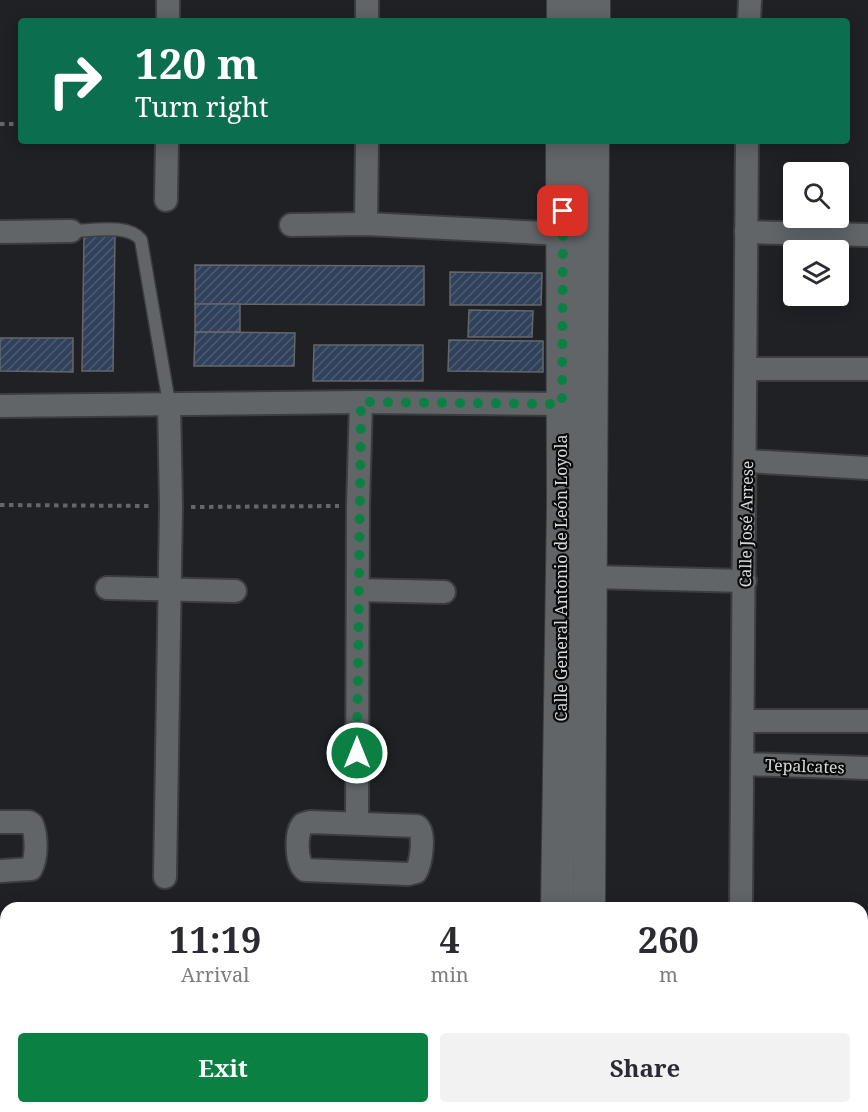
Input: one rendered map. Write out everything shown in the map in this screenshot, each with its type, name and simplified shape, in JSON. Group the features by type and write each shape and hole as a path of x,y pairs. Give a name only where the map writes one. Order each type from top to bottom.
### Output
{"street":[{"path":"168,0 168,18"},
{"path":"367,0 367,18"},
{"path":"563,0 563,18"},
{"path":"594,0 594,18"},
{"path":"749,18 750,0"},
{"path":"166,200 167,144"},
{"path":"366,224 367,144"},
{"name":"Calle General Antonio de León Loyola","path":"557,902 562,144"},
{"name":"Calle General Antonio de León Loyola","path":"589,902 593,144"},
{"name":"Calle José Arrese","path":"741,902 747,461 747,144"},
{"path":"291,225 366,224 563,234"},
{"path":"0,232 71,231"},
{"path":"746,232 868,235"},
{"path":"746,369 868,369"},
{"path":"357,823 361,402"},
{"path":"0,406 361,402 562,404"},
{"path":"165,877 170,591 169,403"},
{"path":"747,461 868,468"},
{"path":"591,577 745,580"},
{"path":"107,588 235,591"},
{"path":"358,590 444,592"},
{"path":"744,721 868,722"},
{"name":"Tepalcates","path":"743,764 868,768"},
{"path":"0,822 29,822 35,834 34,861 31,869 0,870"},
{"path":"310,822 357,823 420,828 419,866 416,872 408,874 320,872 302,868 299,862 299,831 303,824 310,822"}],"lane":[{"path":"71,231 125,230 137,234 141,240 169,403"}],"path":[{"path":"0,124 18,124"}],"building":[{"path":"84,236 115,236 113,371 82,371"},
{"path":"195,265 424,266 424,305 195,304"},
{"path":"450,272 542,273 541,305 450,305"},
{"path":"195,304 240,304 240,332 195,332"},
{"path":"469,310 533,311 532,337 468,337"},
{"path":"195,332 295,333 294,366 194,366"},
{"path":"0,338 73,338 73,372 0,371"},
{"path":"449,340 543,341 543,372 448,371"},
{"path":"314,345 423,345 423,381 313,381"}],"route":[{"path":"357,753 358,506 361,402 562,404 563,211"}]}
